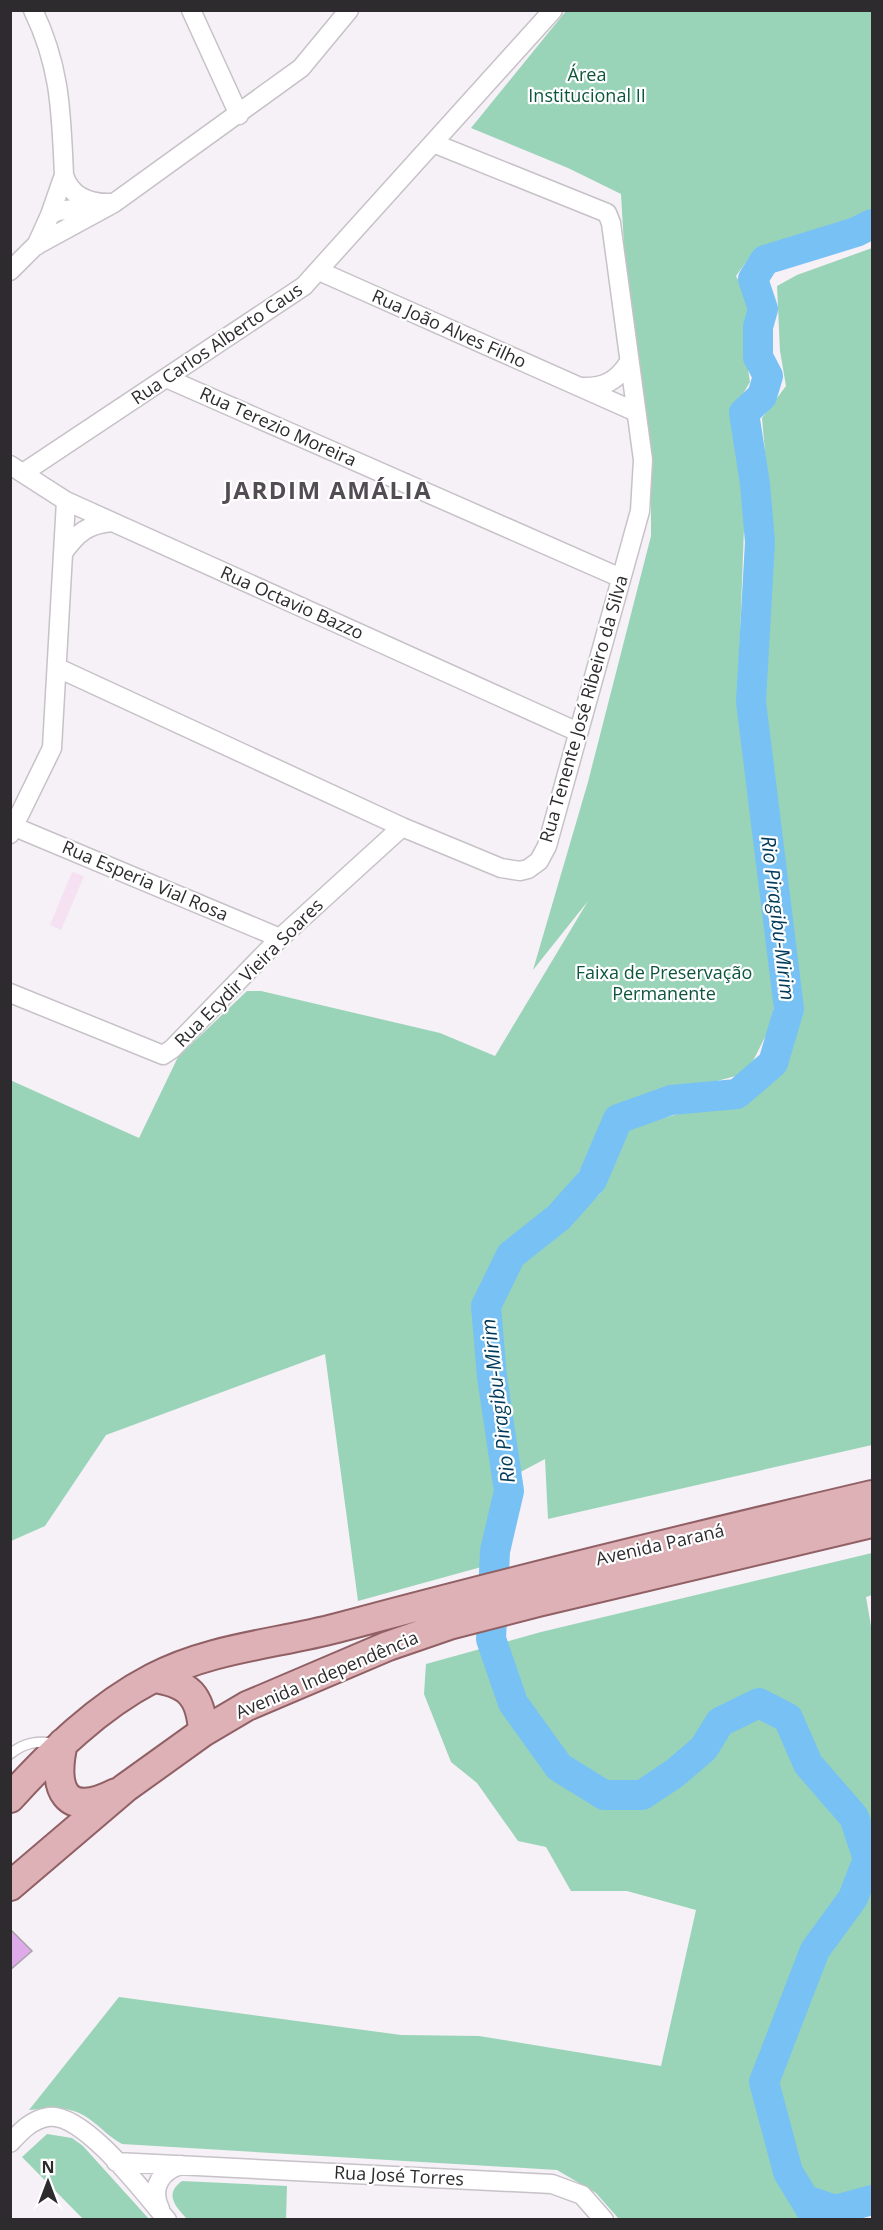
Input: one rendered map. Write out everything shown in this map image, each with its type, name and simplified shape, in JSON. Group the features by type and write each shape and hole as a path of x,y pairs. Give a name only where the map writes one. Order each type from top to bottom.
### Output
{"main road":[{"name":"Avenida Paraná","path":"449,1611 556,1569 873,1495"},
{"name":"Avenida Paraná","path":"449,1611 538,1602 873,1523"},
{"name":"Avenida Independência","path":"10,1798 63,1743 107,1707 153,1678 230,1650 334,1629 449,1611"},
{"name":"Avenida Independência","path":"10,1886 125,1788 203,1732 247,1707 388,1646 449,1611"},
{"path":"153,1678 176,1681 191,1692 199,1707 203,1732"},
{"path":"63,1743 57,1768 59,1784 69,1798 84,1804 98,1802 125,1788"}],"street":[{"path":"33,10 46,38 57,76 64,175 67,186 91,202 114,203"},
{"path":"191,10 238,115"},
{"path":"10,271 35,246 114,203 301,68 333,19 350,10"},
{"name":"Rua Carlos Alberto Caus","path":"17,469 166,378 304,286 553,10"},
{"name":"Rua Tenente José Ribeiro da Silva","path":"58,668 402,827 501,868 520,871 528,869 539,861 548,846 639,511 643,460 611,223 606,213 433,143"},
{"path":"35,246 50,215 64,175"},
{"path":"50,215 58,211 114,203"},
{"name":"Rua João Alves Filho","path":"319,271 636,412"},
{"path":"579,387 606,385 620,376 629,362"},
{"name":"Rua Terezio Moreira","path":"166,378 621,578"},
{"name":"Rua Octavio Bazzo","path":"17,469 66,501 578,732"},
{"path":"12,828 52,748 66,501"},
{"path":"63,553 73,539 88,526 114,522"},
{"name":"Rua Ecydir Vieira Soares","path":"10,993 163,1055 172,1049 280,938 402,827"},
{"name":"Rua Esperia Vial Rosa","path":"12,828 280,938"},
{"path":"10,2143 28,2124 49,2117 68,2121 116,2162 165,2217"},
{"name":"Rua José Torres","path":"116,2162 552,2184 582,2195 604,2220"},
{"path":"165,2217 156,2201 156,2191 160,2178 169,2169 181,2165"}],"lane":[{"path":"10,1754 21,1745 38,1741 63,1743"}],"shaded area":[{"path":"72,872 84,876 61,930 50,925"}],"green space":[{"path":"566,11 872,11 872,212 801,234 770,251 749,258 736,276 754,312 746,356 750,382 734,409 745,501 738,690 777,994 768,1031 747,1073 616,1108 569,1189 503,1253 474,1298 478,1353 496,1490 485,1566 358,1601 325,1354 106,1435 45,1526 11,1541 10,1080 139,1138 178,1057 247,991 261,991 440,1033 495,1056 588,901 533,970 588,782 651,536 651,481 647,416 625,262 621,194 568,168 471,128"},
{"path":"872,248 872,1445 548,1519 545,1459 513,1476 501,1370 499,1305 520,1262 600,1194 624,1130 678,1114 739,1107 780,1075 796,1031 801,995 764,700 771,520 762,418 786,386 780,351 777,286 797,275"},
{"path":"872,1553 872,1595 866,1597 872,1632 872,2200 835,2210 807,2200 817,2219 619,2219 596,2193 557,2170 122,2144 78,2112 62,2109 29,2110 119,1997 401,2035 479,2036 661,2066 696,1910 627,1891 571,1891 546,1847 518,1841 477,1783 451,1762 424,1694 426,1664 541,1632"},
{"path":"47,2134 72,2138 83,2146 149,2219 83,2219 22,2157"},
{"path":"182,2181 287,2186 286,2219 187,2219 173,2200 174,2191"}],"building":[{"path":"10,1929 32,1951 10,1970"}],"waterway":[{"name":"Rio Piragibu-Mirim","path":"817,2220 788,2172 764,2082 815,1950 853,1898 868,1859 854,1817 808,1764 788,1718 759,1703 720,1722 704,1748 675,1773 642,1795 604,1795 559,1767 513,1703 491,1639 495,1551 509,1491 492,1377 486,1306 511,1255 559,1217 592,1180 618,1119 671,1100 737,1094 773,1063 789,1009 751,702 760,542 755,484 744,413 762,396 768,376 758,357 758,327 763,309 753,279 765,260 856,232 872,224"},
{"path":"806,2200 835,2210 872,2200"}],"district":[{"name":"JARDIM AMÁLIA","path":"328,491"}],"park label":[{"name":"Área Institucional II","path":"587,85"},
{"name":"Faixa de Preservação Permanente","path":"664,983"}]}
